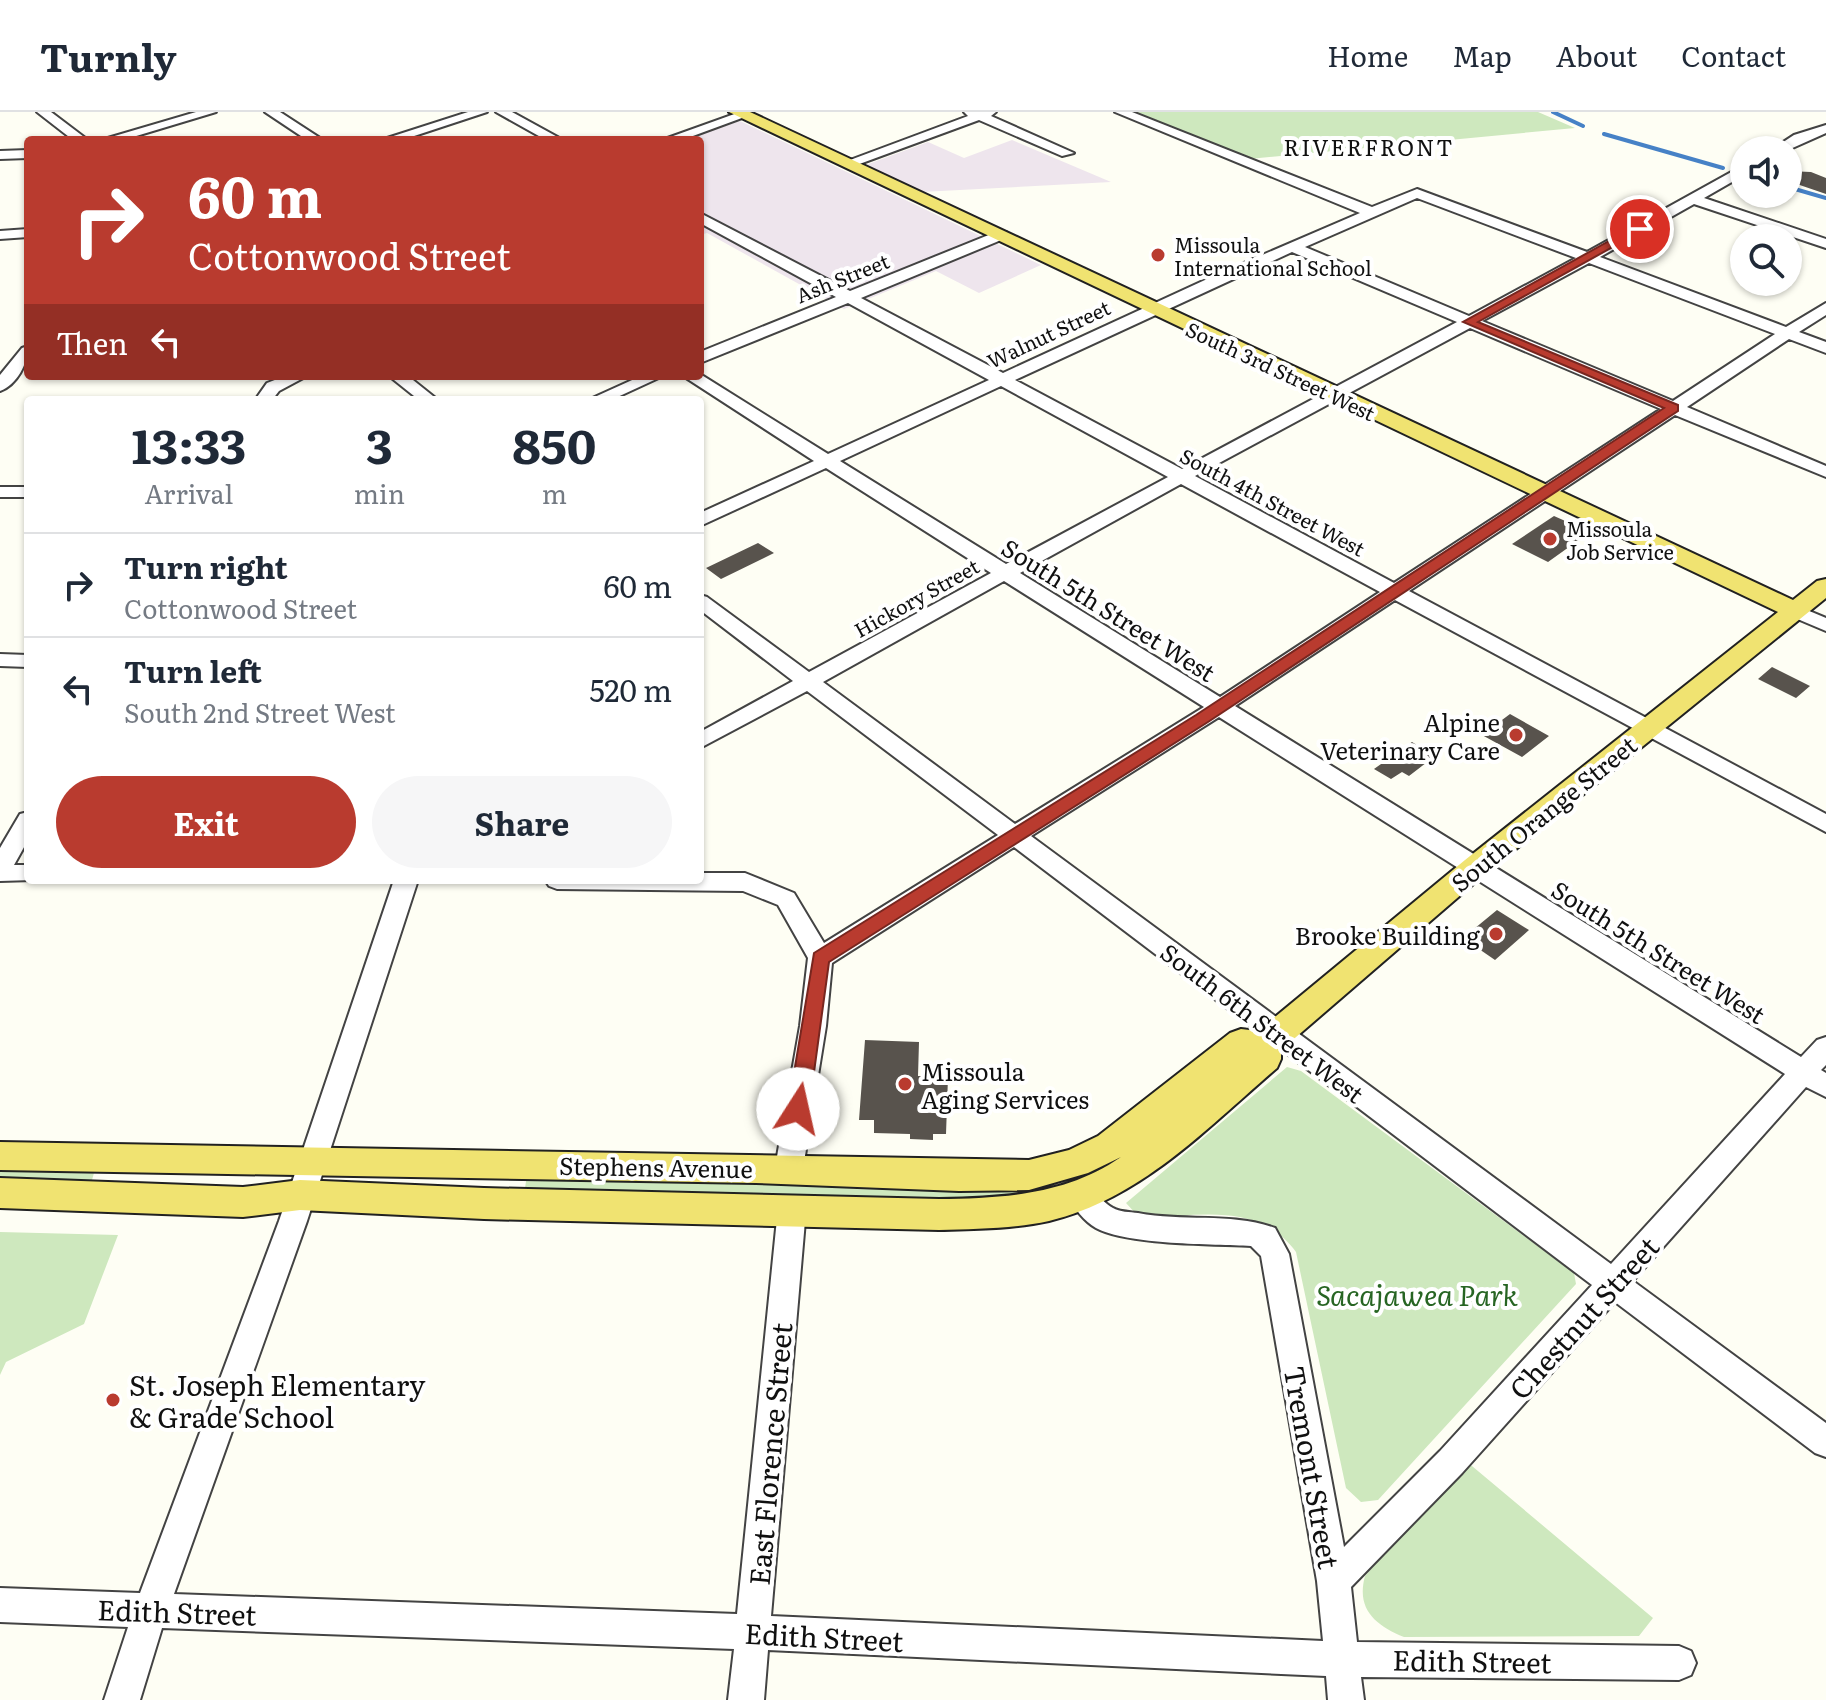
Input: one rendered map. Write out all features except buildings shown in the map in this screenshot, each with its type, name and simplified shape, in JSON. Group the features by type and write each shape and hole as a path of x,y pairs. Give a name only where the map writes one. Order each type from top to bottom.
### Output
{"main road":[{"name":"South 3rd Street West","path":"740,114 1795,611"},
{"name":"South Orange Street","path":"1271,1038 1475,867 1826,586"},
{"name":"Stephens Avenue","path":"0,1156 789,1168 959,1176 1029,1175 1076,1163 1110,1146 1241,1042 1271,1038 1265,1059 1129,1170 1082,1196 1030,1209 966,1213 300,1195 243,1202 0,1193"}],"street":[{"path":"43,112 76,136"},
{"path":"123,136 210,112"},
{"path":"271,112 310,136"},
{"path":"401,136 481,112"},
{"path":"502,112 548,136"},
{"path":"1121,112 1371,212"},
{"path":"849,163 980,113 1067,153"},
{"path":"680,136 740,114"},
{"path":"1802,137 1826,129"},
{"path":"0,155 24,154"},
{"name":"Hickory Street","path":"704,739 1003,573 1588,258 1730,177"},
{"name":"Walnut Street","path":"704,518 1152,310 1417,193 1588,258"},
{"path":"1691,198 1826,244"},
{"name":"South 4th Street West","path":"705,224 852,297 999,380 1826,824"},
{"path":"0,235 24,233"},
{"name":"Ash Street","path":"704,356 1001,235"},
{"path":"1292,247 1826,472"},
{"path":"1588,258 1826,348"},
{"path":"820,958 1018,837 1826,308"},
{"path":"0,363 24,360"},
{"path":"0,386 24,362"},
{"path":"268,394 292,380"},
{"path":"402,380 424,396"},
{"path":"606,396 645,380"},
{"name":"South 5th Street West","path":"697,380 1814,1079"},
{"path":"0,492 24,492"},
{"name":"South 6th Street West","path":"704,604 1018,837 1271,1038 1614,1284 1826,1442"},
{"name":"South 3rd Street West","path":"1795,611 1826,625"},
{"path":"0,660 24,661"},
{"path":"24,827 0,871 24,873"},
{"path":"704,882 745,882 786,899 820,958 813,1026 789,1168"},
{"path":"122,1700 151,1610 313,1161 405,884"},
{"name":"Chestnut Street","path":"1334,1581 1451,1462 1614,1284 1814,1079 1826,1047"},
{"name":"Tremont Street","path":"1082,1196 1105,1219 1149,1228 1234,1231 1265,1237 1275,1254 1334,1581 1346,1700"},
{"name":"East Florence Street","path":"746,1700 792,1209"},
{"name":"Edith Street","path":"0,1605 752,1632 1340,1659 1664,1664"}],"shaded area":[{"path":"740,121 1041,265 979,293 936,271 844,309 704,234 704,136 695,136"},
{"path":"1012,140 1111,182 921,192 863,166 928,142 964,158"}],"green space":[{"path":"1129,112 1538,112 1575,128 1249,159"},
{"name":"Sacajawea Park","path":"1287,1067 1301,1071 1574,1273 1576,1284 1378,1500 1361,1502 1346,1488 1296,1252 1265,1225 1247,1219 1209,1214 1148,1217 1137,1215 1126,1203"},
{"path":"0,1170 94,1173 92,1180 62,1185 0,1183"},
{"path":"527,1175 1020,1188 1010,1198 978,1200 525,1188"},
{"path":"0,1232 118,1235 84,1324 6,1362 0,1375"},
{"path":"1466,1461 1653,1618 1639,1636 1404,1637 1384,1627 1370,1614 1363,1598 1365,1576"}],"waterway":[{"path":"1553,112 1583,126"},
{"path":"1604,134 1723,168"},
{"path":"1802,191 1826,198"}],"place":[{"name":"Missoula International School","path":"1158,255"},
{"name":"Missoula Job Service","path":"1550,539"},
{"name":"Alpine Veterinary Care","path":"1516,735"},
{"name":"Brooke Building","path":"1496,934"},
{"name":"Missoula Aging Services","path":"905,1084"},
{"name":"St. Joseph Elementary & Grade School","path":"113,1400"}],"district":[{"name":"RIVERFRONT","path":"1369,146"}],"route":[{"path":"798,1109 813,1026 820,958 1018,837 1674,408 1469,322 1640,229"}]}
